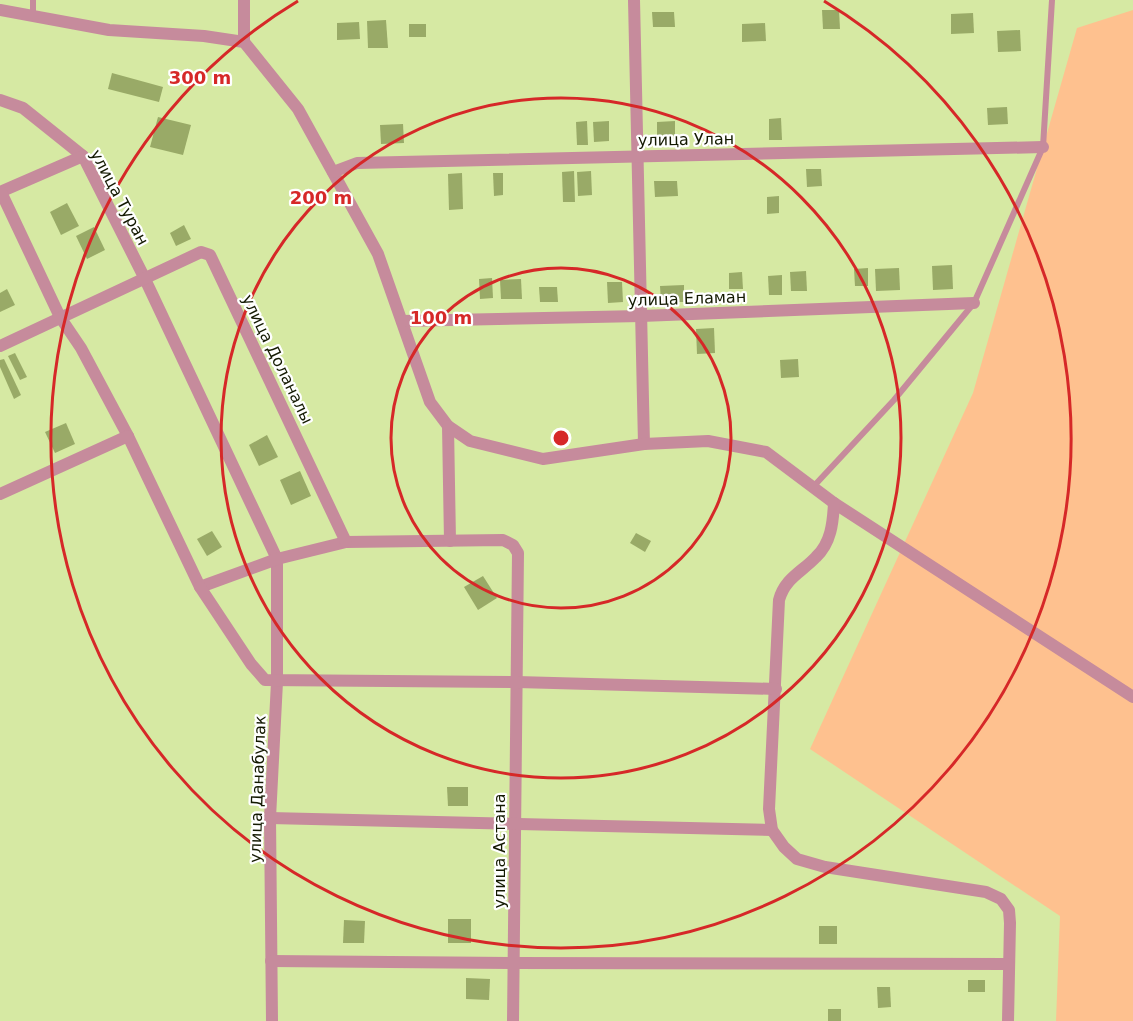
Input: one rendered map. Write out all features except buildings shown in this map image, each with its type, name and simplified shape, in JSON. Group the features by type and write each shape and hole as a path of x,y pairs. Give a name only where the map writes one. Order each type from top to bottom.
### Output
{"street":[{"path":"244,0 244,42 298,109 378,254 430,402 448,426 470,441 543,459 644,444 708,441 766,452 834,504 1133,697"},
{"path":"634,0 644,444"},
{"path":"0,10 108,30 204,36 244,42"},
{"name":"улица Туран","path":"0,100 23,108 83,156 144,277 277,559"},
{"name":"улица Улан","path":"333,172 357,163 1042,147"},
{"path":"83,156 0,192 60,317 81,348 128,436 200,586 251,664 265,680 277,682 517,682 776,689"},
{"name":"улица Доланалы","path":"0,346 201,252 210,255 346,542"},
{"name":"улица Еламан","path":"402,321 641,316 974,303"},
{"path":"448,426 450,541"},
{"path":"0,494 128,436"},
{"path":"834,504 832,526 826,544 817,557 788,580 779,600 769,809 772,830 784,847 797,859 825,867 986,892 1001,899 1009,910 1010,923 1008,1021"},
{"name":"улица Астана","path":"200,586 277,559 346,542 503,540 513,545 518,553 513,1021"},
{"name":"улица Данабулак","path":"272,1021 270,818 277,682 277,559"},
{"path":"270,818 515,822 772,830"},
{"path":"271,961 1008,964"}],"lane":[{"path":"33,0 33,15"},
{"path":"813,488 894,400 974,303 1042,147 1052,0"}],"shaded area":[{"path":"1133,10 1133,1021 1056,1021 1060,916 810,749 973,393 1077,28"}]}
